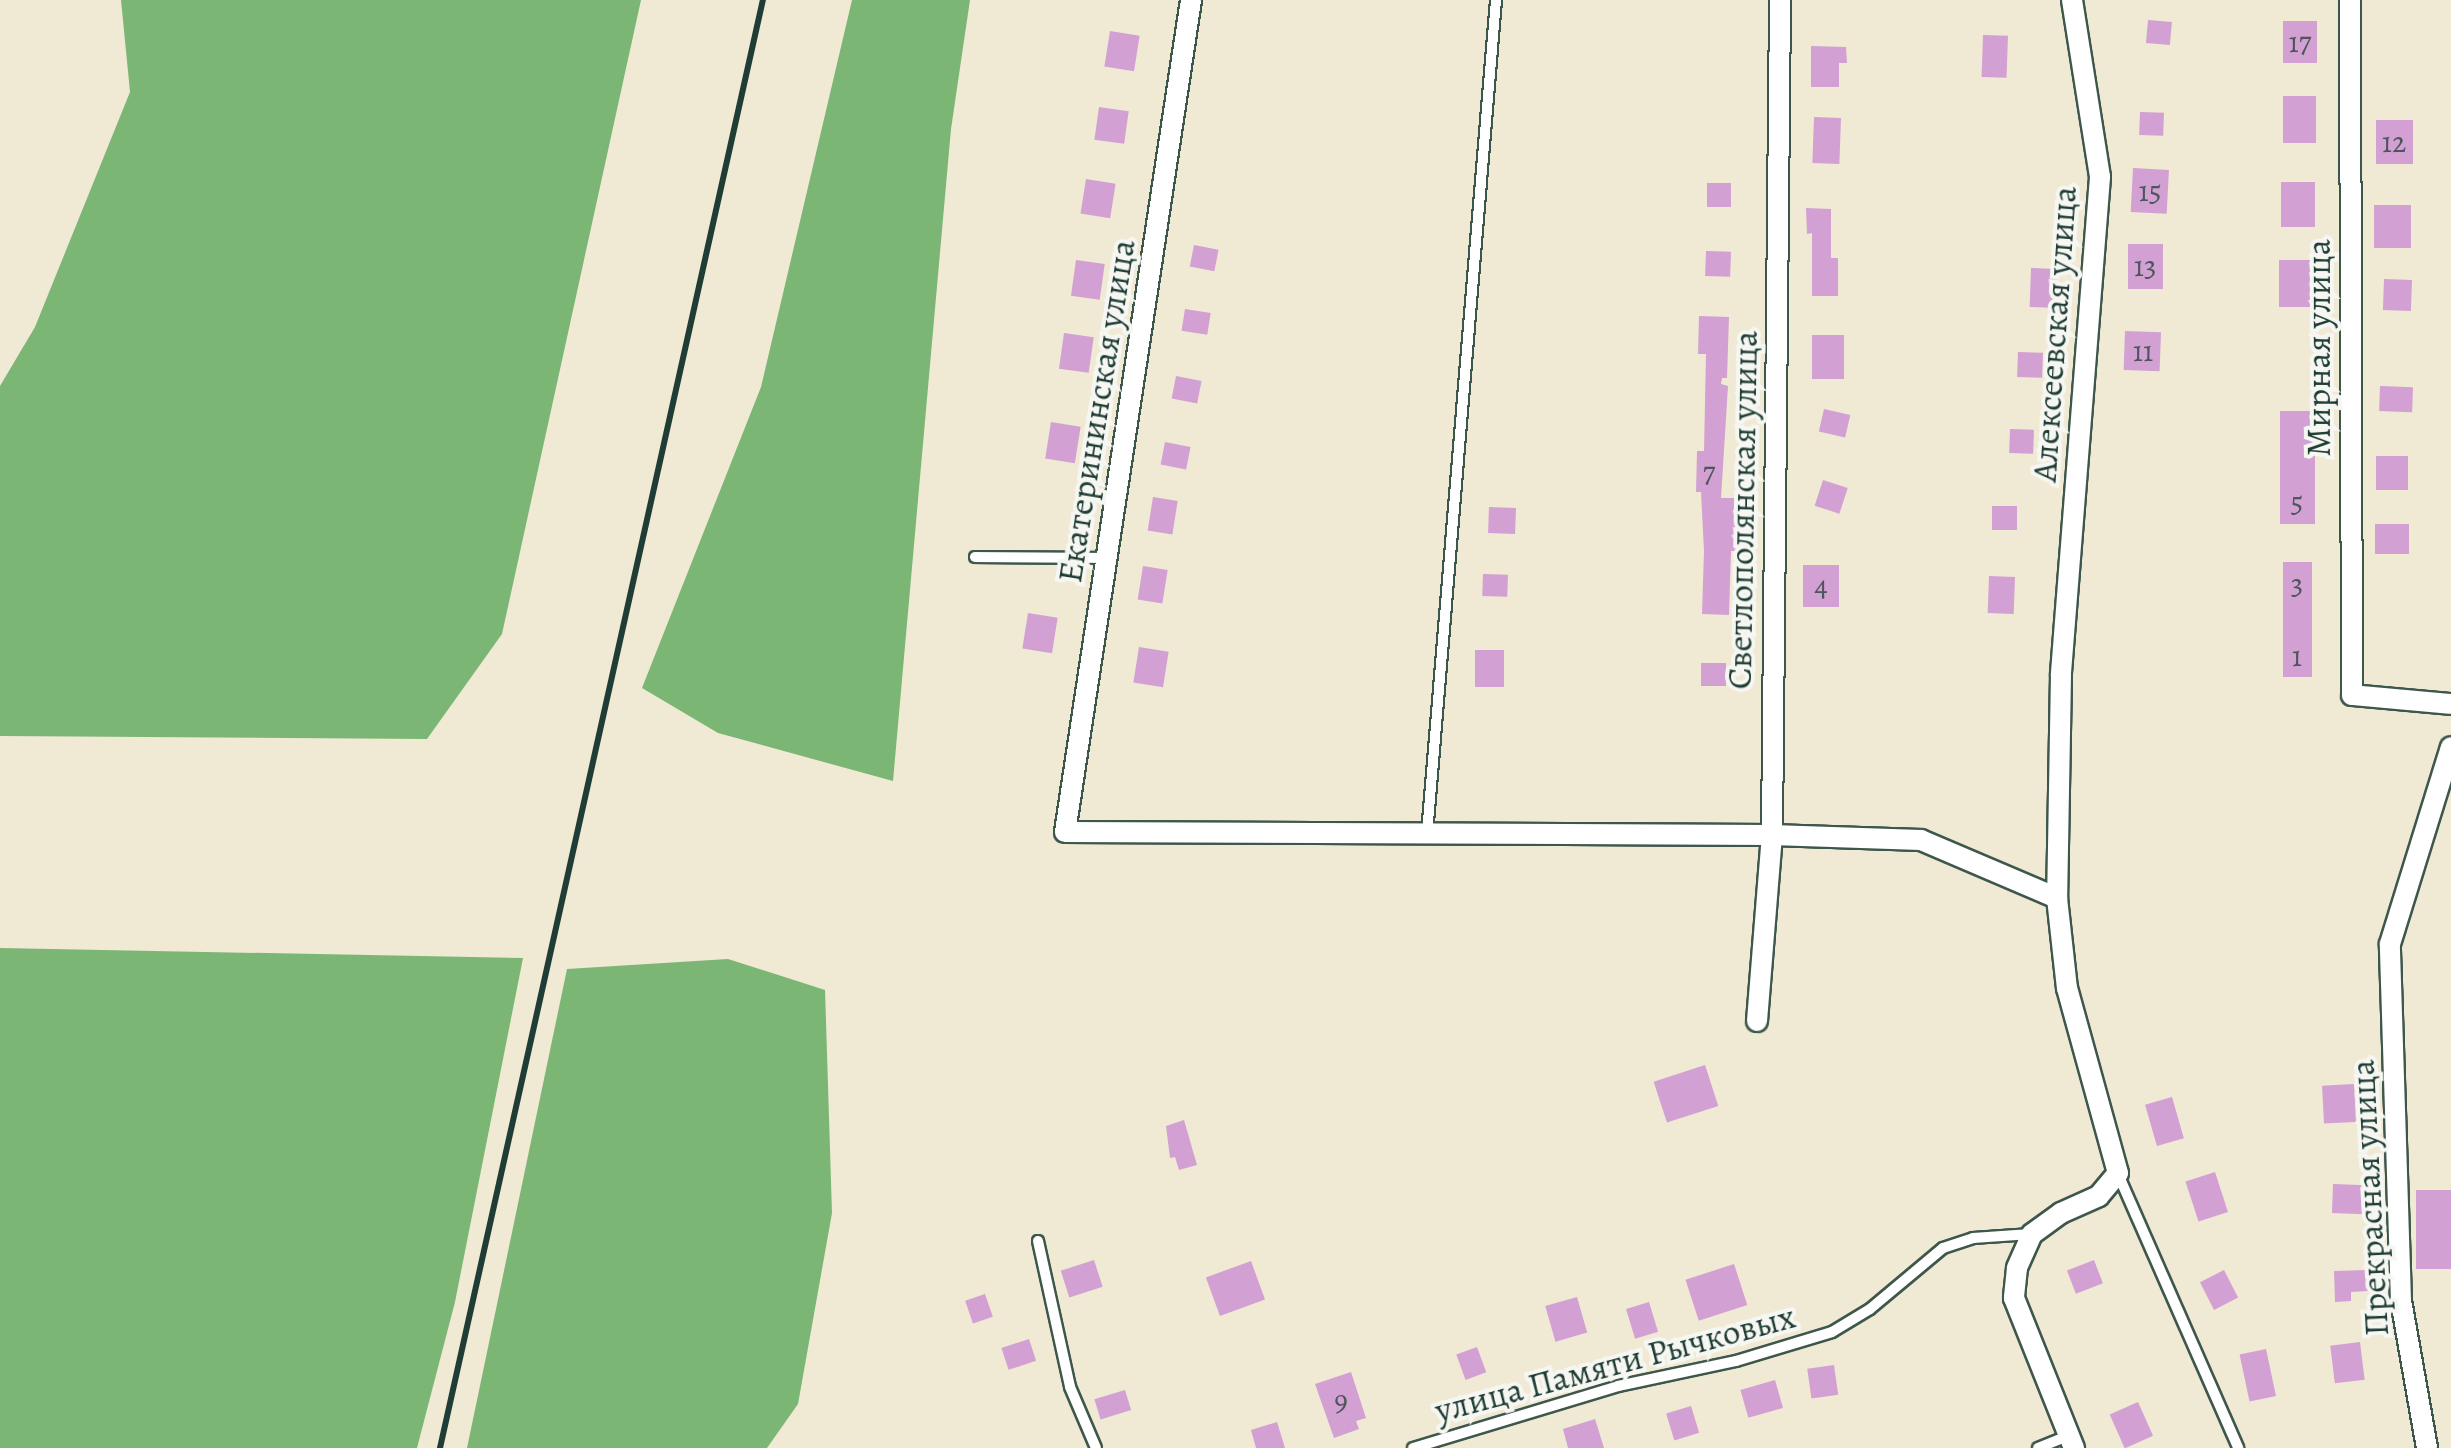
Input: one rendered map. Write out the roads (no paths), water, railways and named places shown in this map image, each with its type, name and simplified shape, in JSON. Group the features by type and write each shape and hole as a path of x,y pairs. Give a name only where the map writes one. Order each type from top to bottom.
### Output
{"street":[{"name":"Екатерининская улица","path":"1191,0 1066,832 1427,835"},
{"name":"Светлополянская улица","path":"1757,1020 1772,834 1780,0"},
{"name":"Алексеевская улица","path":"2072,0 2100,177 2061,675 2058,898 2068,988 2118,1173"},
{"name":"Мирная улица","path":"2350,0 2352,696 2451,704"},
{"name":"Прекрасная улица","path":"2427,1448 2401,1301 2390,944 2451,747"},
{"path":"1427,835 1772,834 1921,840 2058,898"},
{"path":"2071,1442 2014,1298 2017,1268 2032,1234 2061,1213 2099,1196 2118,1173"}],"lane":[{"path":"1427,835 1496,0"},
{"path":"975,557 1106,558"},
{"path":"2118,1173 2238,1448"},
{"name":"улица Памяти Рычковых","path":"1413,1448 1618,1386 1736,1361 1832,1332 1870,1309 1943,1248 1973,1238 2032,1234"},
{"path":"1038,1242 1070,1387 1096,1448"},
{"path":"2038,1448 2071,1442"}],"railway":[{"path":"440,1448 763,0"}]}
